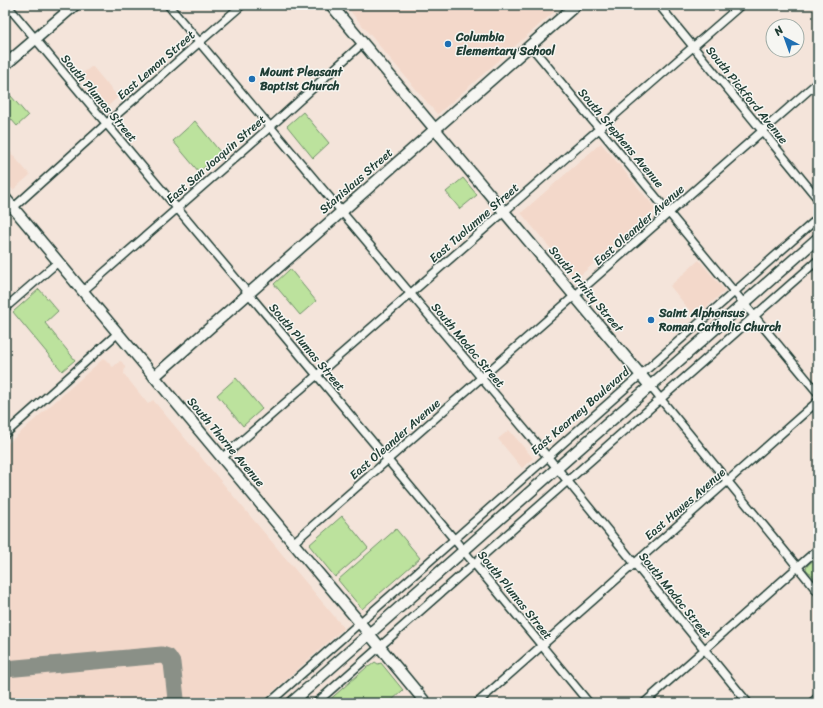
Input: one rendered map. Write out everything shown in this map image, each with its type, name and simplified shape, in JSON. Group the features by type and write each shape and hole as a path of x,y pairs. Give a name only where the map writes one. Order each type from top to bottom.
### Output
{"main road":[{"path":"5,65 75,5"},
{"name":"South Trinity Street","path":"331,5 650,386"},
{"name":"Stanislaus Street","path":"154,376 576,5"},
{"name":"South Thorne Avenue","path":"5,198 426,703"},
{"path":"291,703 818,238"}],"street":[{"name":"South Plumas Street","path":"7,5 464,550 589,703"},
{"name":"South Modoc Street","path":"168,5 568,481 748,703"},
{"name":"East Lemon Street","path":"13,208 242,5"},
{"name":"South Pickford Avenue","path":"659,5 818,199"},
{"name":"East Tuolumne Street","path":"222,458 741,5"},
{"name":"East San Joaquin Street","path":"83,291 270,127 363,43"},
{"name":"South Stephens Avenue","path":"530,45 818,393"},
{"name":"East Oleander Avenue","path":"293,543 818,82"},
{"name":"East Kearney Boulevard","path":"269,703 818,218"},
{"path":"316,703 818,260"},
{"path":"5,308 58,262"},
{"path":"5,434 118,333"},
{"name":"South Trinity Street","path":"650,386 818,592"},
{"name":"East Hawes Avenue","path":"477,703 818,401"},
{"path":"644,703 818,549"},
{"path":"811,703 818,697"}],"shaded area":[{"name":"Columbia Elementary School","path":"345,5 562,5 437,114"},
{"path":"92,66 118,97 107,107 81,75"},
{"path":"601,143 656,209 576,279 521,213"},
{"path":"5,146 30,175 13,190 5,180"},
{"path":"699,260 725,291 695,317 670,286"},
{"path":"104,358 113,367 120,361 122,362 125,367 124,374 148,404 153,400 344,628 260,703 5,703 5,446"},
{"path":"509,430 533,458 522,468 498,439"}],"green space":[{"path":"5,89 28,116 17,126 5,112"},
{"path":"303,112 329,143 313,158 287,126"},
{"path":"195,121 221,153 199,172 173,141"},
{"path":"463,178 477,195 460,209 446,192"},
{"path":"290,269 316,301 300,315 274,284"},
{"path":"39,289 58,311 45,323 75,360 62,371 13,312"},
{"path":"236,378 262,409 243,426 217,395"},
{"path":"342,516 368,548 335,577 309,545"},
{"path":"396,529 420,558 362,609 338,580"},
{"path":"818,556 818,582 806,569 807,566"},
{"path":"375,662 378,664 381,663 403,690 389,703 326,703 367,667"}],"taxiway":[{"path":"5,669 162,655 168,657 172,663 176,699 175,703"}],"place":[{"name":"Columbia Elementary School","path":"448,44"},
{"name":"Mount Pleasant Baptist Church","path":"252,79"},
{"name":"Saint Alphonsus Roman Catholic Church","path":"651,320"}]}
